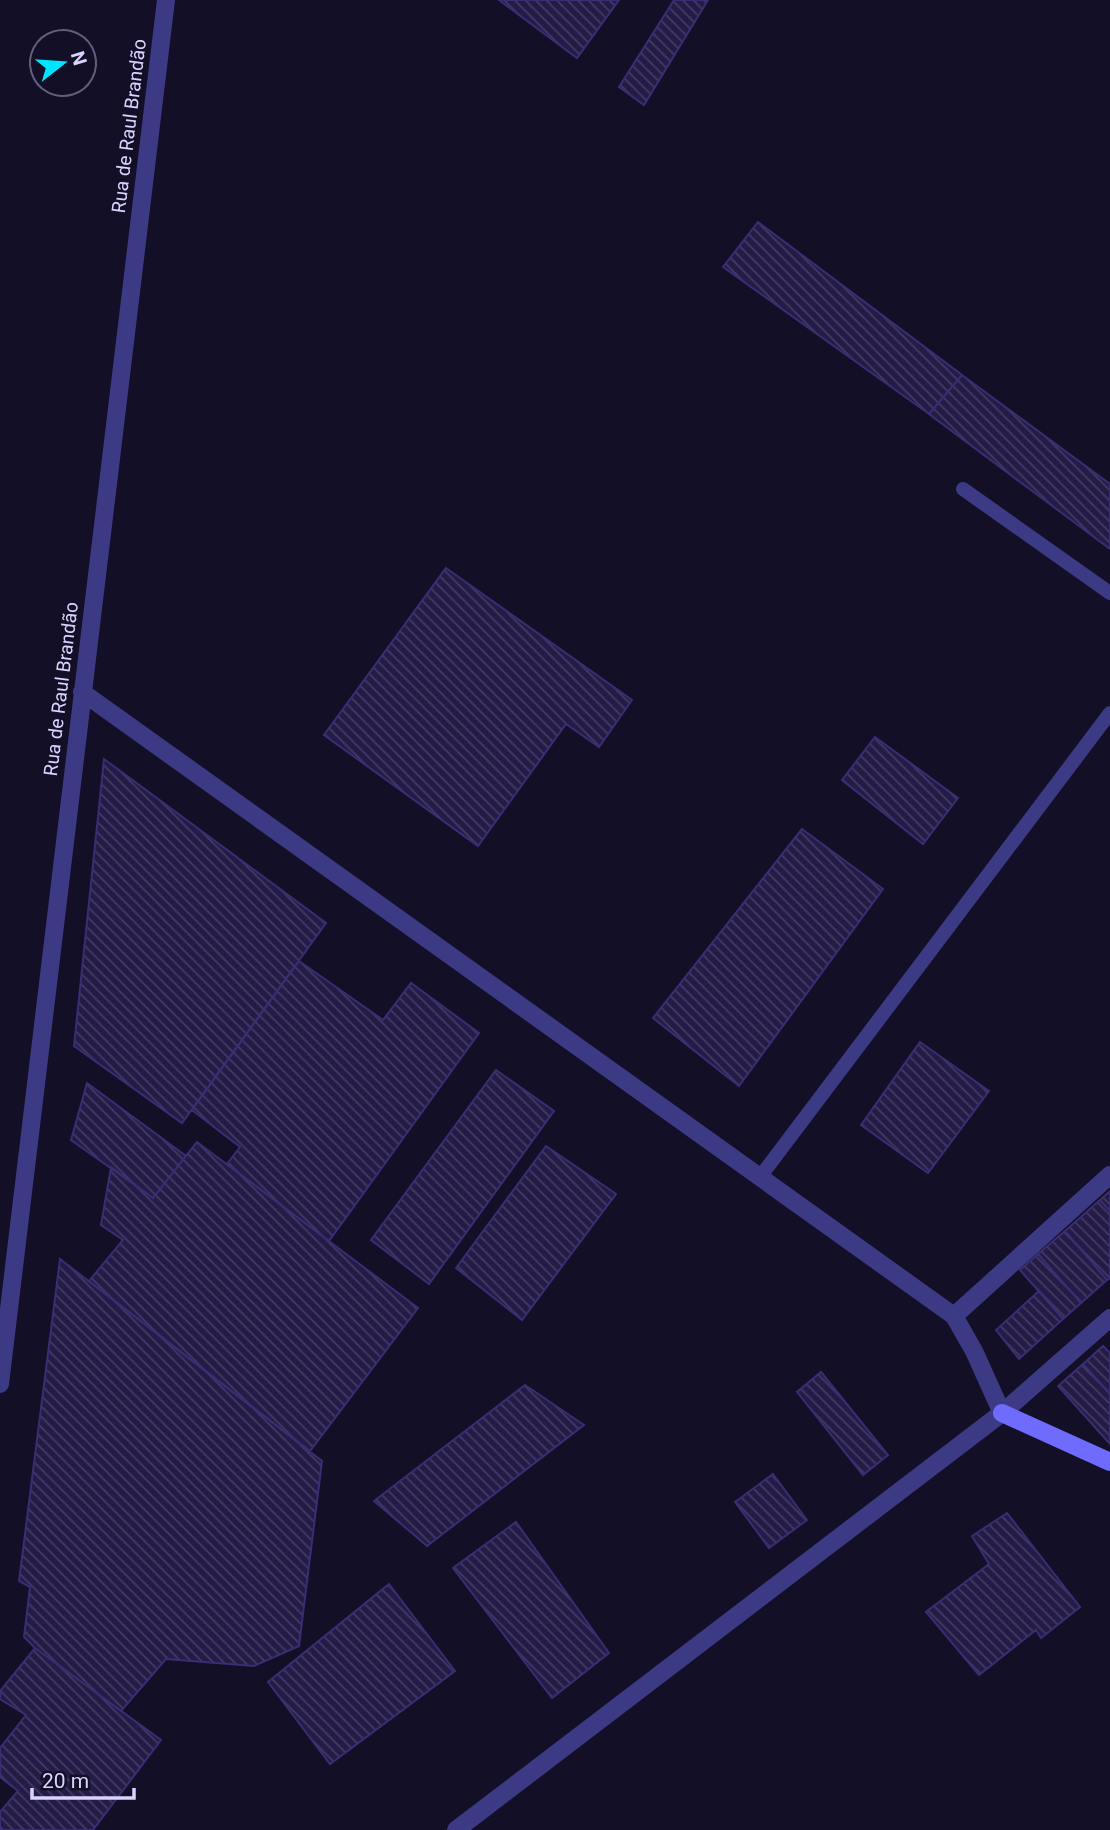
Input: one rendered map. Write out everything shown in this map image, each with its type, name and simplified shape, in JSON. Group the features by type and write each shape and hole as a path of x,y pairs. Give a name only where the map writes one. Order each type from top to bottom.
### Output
{"street":[{"name":"Rua de Raul Brandão","path":"0,1384 166,0"},
{"path":"82,692 954,1316 974,1351 1002,1413 1110,1462"},
{"path":"954,1316 1110,1175"},
{"path":"456,1830 1002,1413 1110,1318"}],"lane":[{"path":"963,489 1110,593"},
{"path":"760,1177 1110,713"}],"building":[{"path":"499,0 619,0 577,58"},
{"path":"674,0 708,0 644,105 619,87"},
{"path":"758,222 962,375 929,414 723,267"},
{"path":"962,375 1110,484 1110,549 929,414"},
{"path":"446,568 632,700 599,747 566,724 478,846 324,735"},
{"path":"875,737 958,798 923,844 842,780"},
{"path":"104,759 326,923 182,1123 74,1046"},
{"path":"802,829 883,889 739,1086 653,1018"},
{"path":"299,961 383,1020 411,983 479,1033 329,1241 227,1164 240,1147 192,1110"},
{"path":"920,1042 989,1091 928,1173 861,1125"},
{"path":"496,1070 554,1111 429,1284 371,1240"},
{"path":"87,1083 186,1156 153,1198 71,1140"},
{"path":"197,1142 418,1308 310,1451 89,1281 123,1240 101,1225 111,1167 153,1198"},
{"path":"546,1146 616,1194 522,1320 456,1268"},
{"path":"1110,1191 1110,1211 1100,1200"},
{"path":"1100,1200 1110,1211 1110,1278 1107,1280 1065,1231"},
{"path":"1065,1231 1107,1280 1081,1303 1038,1254"},
{"path":"1038,1254 1081,1303 1063,1319 1020,1270"},
{"path":"60,1259 322,1461 299,1646 254,1666 166,1659 121,1711 24,1637 30,1587 19,1581"},
{"path":"1039,1291 1063,1319 1019,1359 996,1330"},
{"path":"1103,1346 1110,1353 1110,1394 1083,1364"},
{"path":"1083,1364 1110,1394 1110,1444 1058,1386"},
{"path":"821,1372 888,1455 863,1475 797,1392"},
{"path":"525,1385 584,1425 427,1546 374,1501"},
{"path":"773,1474 807,1520 769,1548 735,1502"},
{"path":"1007,1513 1080,1607 1041,1638 1036,1630 979,1675 926,1612 989,1564 972,1536"},
{"path":"516,1522 609,1653 552,1698 453,1568"},
{"path":"389,1584 455,1671 330,1764 268,1682"},
{"path":"35,1648 161,1740 93,1830 0,1830 0,1812 18,1791 0,1777 0,1748 26,1715 0,1699 0,1691"}]}
